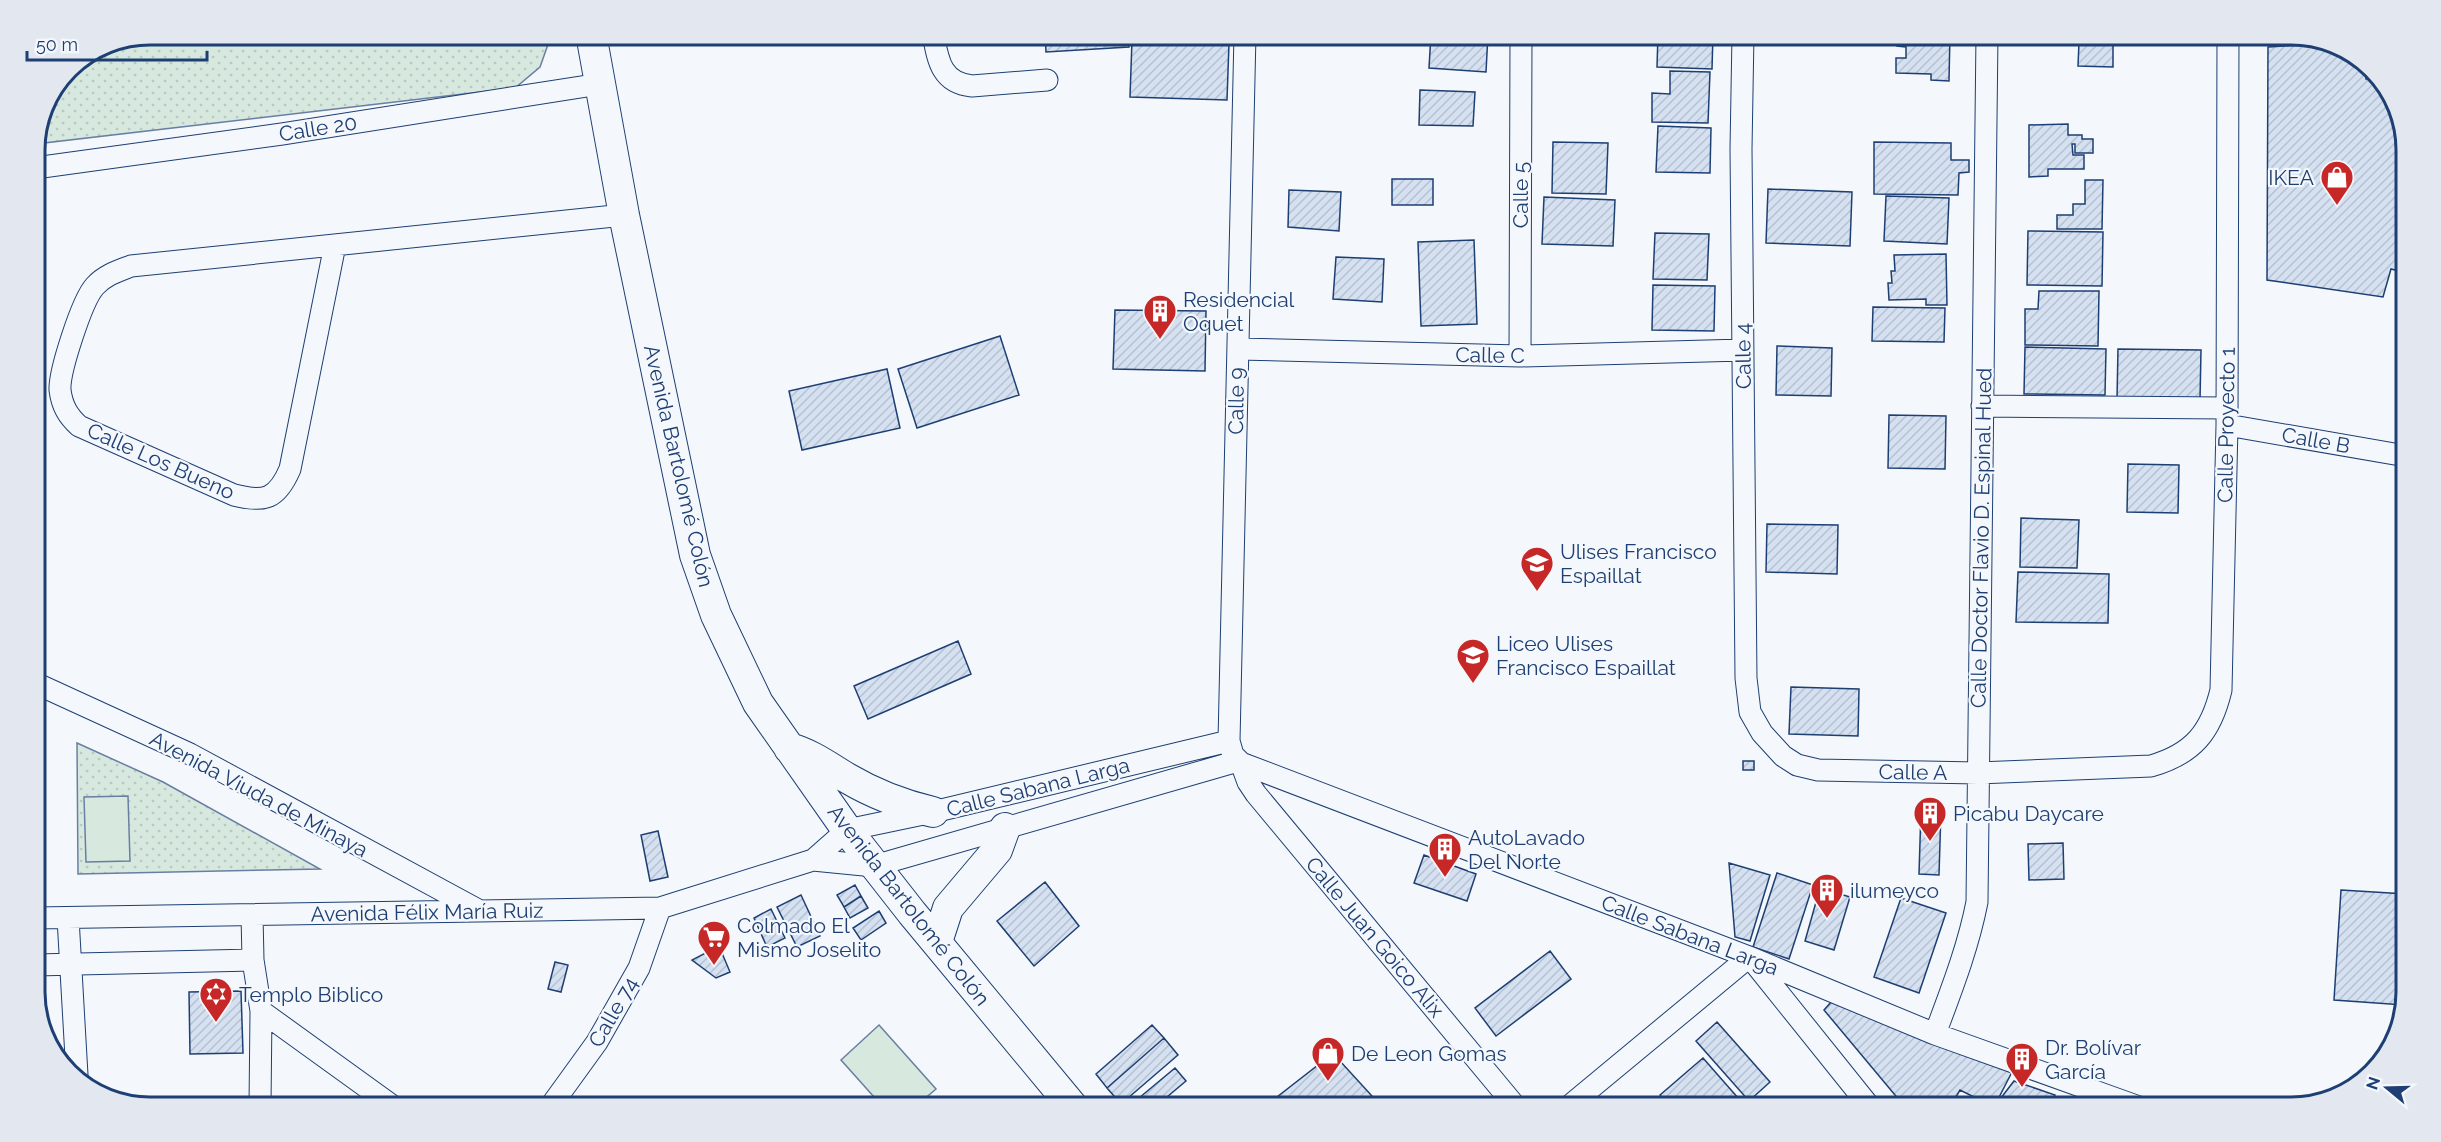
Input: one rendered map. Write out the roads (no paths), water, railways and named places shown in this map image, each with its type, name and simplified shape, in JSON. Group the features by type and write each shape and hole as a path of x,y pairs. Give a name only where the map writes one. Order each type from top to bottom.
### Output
{"main road":[{"name":"Avenida Bartolomé Colón","path":"593,45 624,215 695,555 716,615 752,692 847,830 874,866 1066,1097"},
{"path":"789,748 816,758 849,779 888,798 933,812"},
{"path":"937,942 948,908 997,850 1005,828"}],"street":[{"path":"935,45 944,73 962,85 1047,80"},
{"name":"Calle 9","path":"1239,762 1230,749 1229,741 1245,45"},
{"name":"Calle 5","path":"1520,356 1521,45"},
{"name":"Calle 4","path":"1743,45 1741,149 1746,678"},
{"name":"Calle Doctor Flavio D. Espinal Hued","path":"1935,1034 1969,939 1977,902 1987,45"},
{"name":"Calle Proyecto 1","path":"2136,767 2166,761 2191,747 2209,726 2217,709 2221,690 2227,416 2228,45"},
{"name":"Calle 20","path":"45,167 282,134 600,84"},
{"name":"Calle Los Bueno","path":"335,245 290,469 281,487 269,497 252,500 234,495 79,426 68,416 63,404 61,376 84,304 94,286 110,274 131,266 624,215"},
{"name":"Calle C","path":"1238,350 1520,356 1743,350"},
{"name":"Calle B","path":"1982,406 2227,416 2396,454"},
{"name":"Calle A","path":"1746,678 1748,704 1756,724 1783,756 1797,765 1818,770 1978,773 2136,767"},
{"name":"Avenida Viuda de Minaya","path":"45,688 190,754 481,911"},
{"name":"Calle Sabana Larga","path":"847,830 933,812 1229,741"},
{"name":"Calle Sabana Larga","path":"874,866 1239,762 1749,957 1935,1034 2111,1097"},
{"name":"Calle Juan Goico Alix","path":"1239,762 1256,794 1508,1097"},
{"name":"Avenida Félix María Ruiz","path":"813,860 847,830"},
{"name":"Avenida Félix María Ruiz","path":"45,918 660,908 813,860 874,866"},
{"name":"Calle 74","path":"557,1097 597,1042 639,968 660,908"},
{"path":"252,915 253,960 261,1011 260,1097"},
{"path":"68,918 73,964 77,1067"},
{"path":"1580,1097 1749,957 1862,1097"},
{"path":"45,965 253,960"},
{"path":"261,1011 380,1097"}],"place":[{"name":"IKEA","path":"2337,206"},
{"name":"Residencial Oquet","path":"1160,340"},
{"name":"Ulises Francisco Espaillat","path":"1537,592"},
{"name":"Liceo Ulises Francisco Espaillat","path":"1473,684"},
{"name":"Picabu Daycare","path":"1930,842"},
{"name":"AutoLavado Del Norte","path":"1445,878"},
{"name":"ilumeyco","path":"1827,919"},
{"name":"Colmado El Mismo Joselito","path":"714,966"},
{"name":"Templo Biblico","path":"216,1023"},
{"name":"De Leon Gomas","path":"1328,1082"},
{"name":"Dr. Bolívar García","path":"2022,1088"}]}
